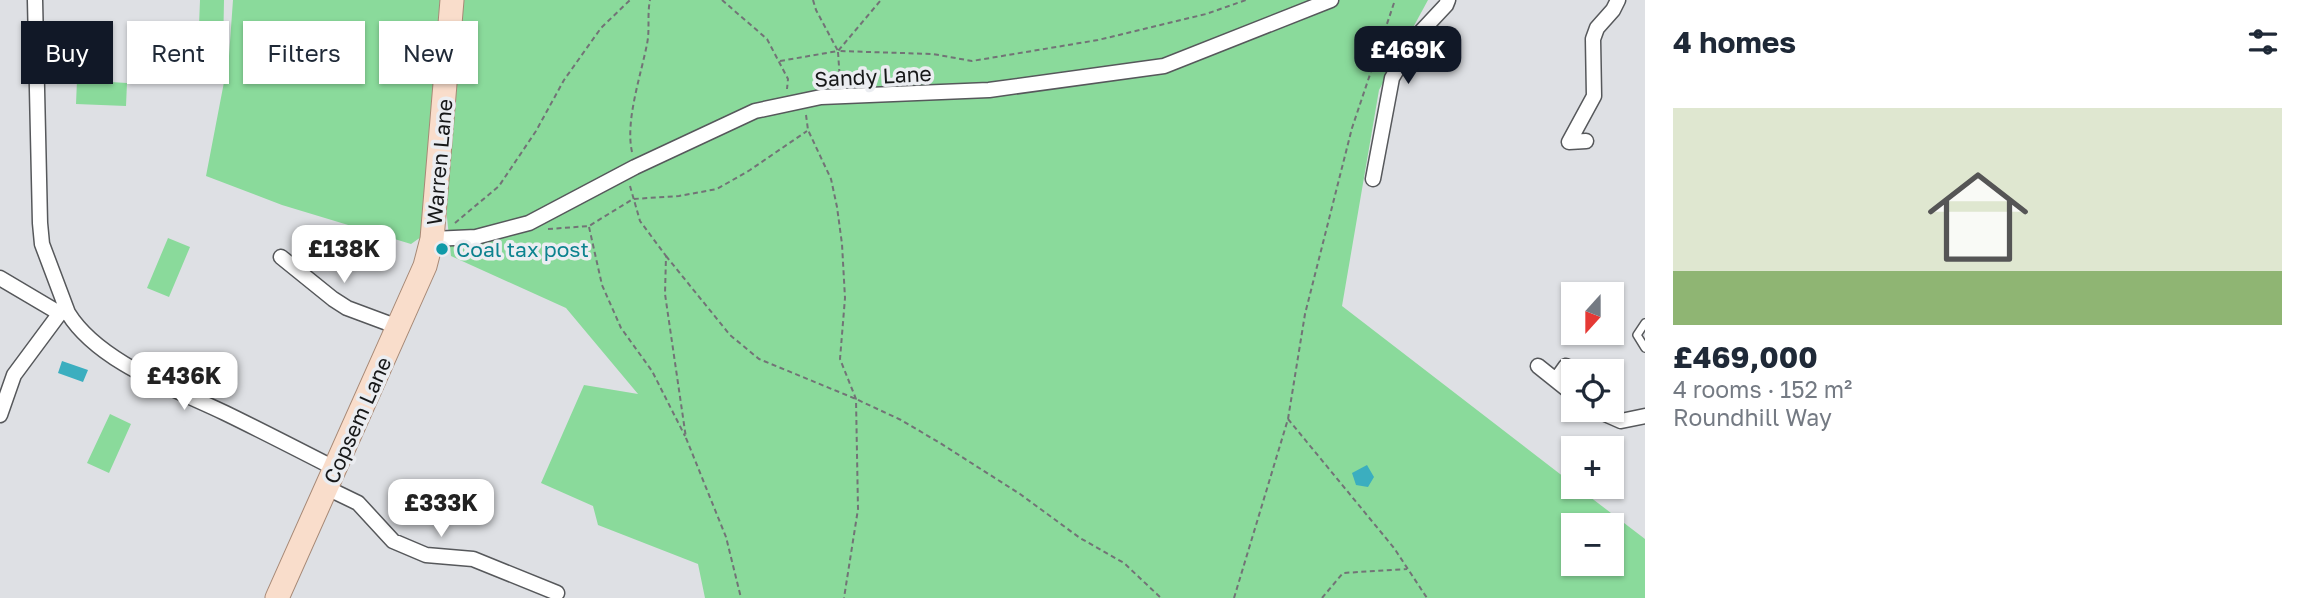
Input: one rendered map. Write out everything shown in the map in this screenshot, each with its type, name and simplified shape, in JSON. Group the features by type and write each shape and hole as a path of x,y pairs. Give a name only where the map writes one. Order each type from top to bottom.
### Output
{"main road":[{"name":"Warren Lane","path":"432,239 452,0"},
{"name":"Copsem Lane","path":"277,598 425,266 432,239"}],"street":[{"path":"35,0 41,233 64,313"},
{"name":"Sandy Lane","path":"432,239 476,237 528,223 635,167 755,111 806,100 989,90 1164,66 1331,0"},
{"path":"1373,179 1392,78 1417,36 1448,0"},
{"path":"1586,141 1569,142 1594,96 1593,38 1597,28 1618,0"},
{"path":"281,257 347,308 398,327"},
{"path":"0,278 64,313 86,337 122,361 331,479 358,503 393,541 426,555 473,559 557,593"},
{"path":"0,415 14,375 64,313"},
{"path":"1538,366 1561,384"},
{"path":"1556,380 1561,373"},
{"path":"1624,420 1645,416"}],"lane":[{"path":"1645,323 1637,335 1645,348"}],"path":[{"path":"455,240 454,224 499,186 536,131 564,80 601,28 629,0"},
{"path":"635,167 630,145 640,71 648,42 650,0"},
{"path":"722,0 767,39 788,79 786,104"},
{"path":"813,0 838,51 842,97"},
{"path":"838,51 881,0"},
{"path":"779,61 838,51 933,54 972,61 1098,40 1206,14 1246,0"},
{"path":"1234,598 1288,418 1305,314 1352,128 1395,0"},
{"path":"806,100 808,130 831,179 837,207 845,298 840,359 856,399 858,509 844,598"},
{"path":"543,229 589,226 633,199 665,195 678,197 717,188 750,170 808,130"},
{"path":"633,199 640,221 666,256 730,335 759,359 901,420 1020,494 1080,538 1124,563 1161,598"},
{"path":"589,226 602,285 621,328 652,371 686,438 726,537 741,598"},
{"path":"666,256 665,294 686,438"},
{"path":"1288,418 1394,548 1427,598"},
{"path":"1322,598 1343,573 1408,569"}],"green space":[{"path":"200,0 224,0 224,21 199,21"},
{"path":"233,0 440,0 438,21 379,21 379,84 433,84 421,237 411,244 282,205 206,176 224,84 229,84"},
{"path":"462,0 1428,0 1379,90 1342,306 1561,475 1561,499 1593,499 1611,513 1561,513 1561,576 1624,576 1624,523 1645,539 1645,598 705,598 698,564 598,525 593,506 541,483 584,385 638,394 566,308 451,256 446,208 456,84 478,84 478,21 460,21"},
{"path":"127,83 126,106 76,104 77,84"},
{"path":"168,238 190,247 169,297 147,288"},
{"path":"110,414 131,424 109,473 87,463"}],"water":[{"path":"62,361 88,370 83,382 58,373"},
{"path":"1367,465 1374,477 1368,487 1356,485 1352,473"}],"place":[{"name":"Coal tax post","path":"442,249"}]}
